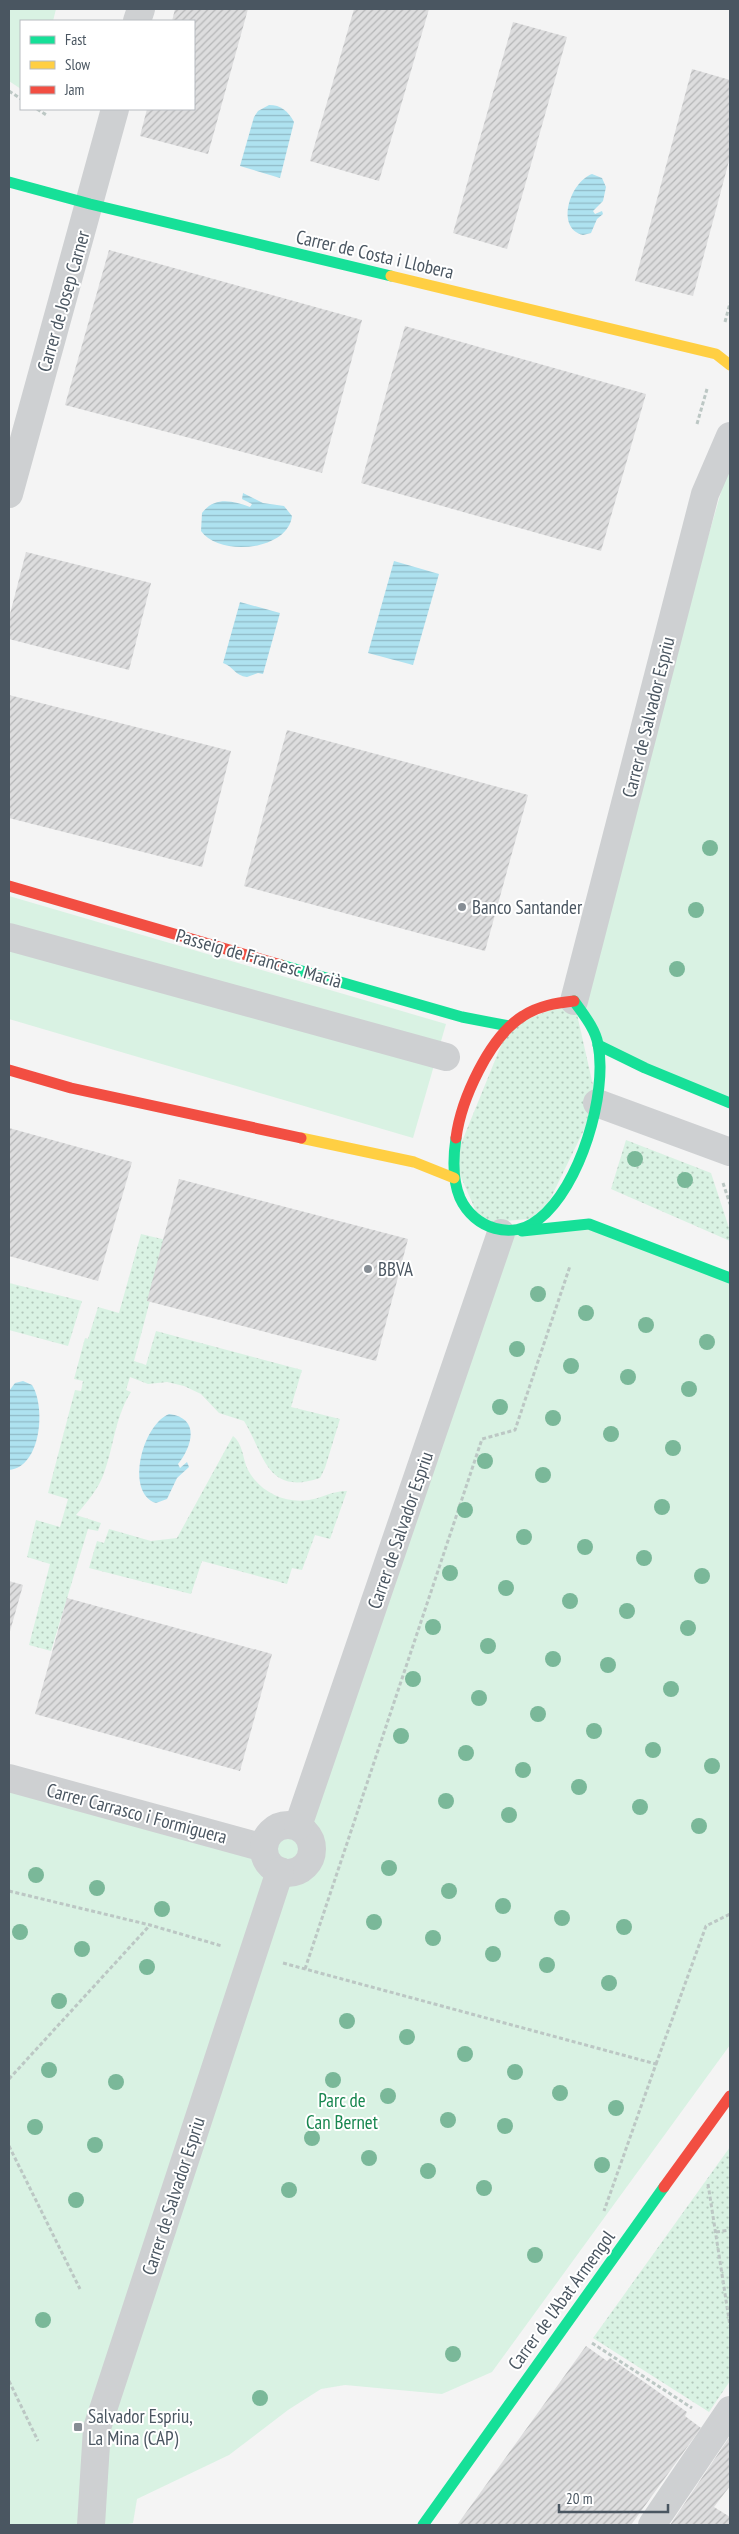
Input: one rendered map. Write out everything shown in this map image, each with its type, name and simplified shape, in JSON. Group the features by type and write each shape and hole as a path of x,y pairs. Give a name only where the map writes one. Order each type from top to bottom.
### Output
{"street":[{"name":"Carrer de Josep Carner","path":"9,494 115,110"},
{"name":"Carrer de Costa i Llobera","path":"9,182 90,204 716,354 730,365"},
{"name":"Carrer de Salvador Espriu","path":"574,1001 705,494 730,436"},
{"name":"Passeig de Francesc Macià","path":"9,886 462,1017 509,1026"},
{"path":"9,937 408,1049 446,1057"},
{"path":"511,1232 541,1218 558,1201 571,1181 581,1160 597,1103 598,1045 589,1023 574,1001 541,1007 509,1026 491,1051 464,1104 457,1130 454,1178 460,1198 481,1223 511,1232 588,1224 730,1278"},
{"path":"598,1045 645,1068 730,1103"},
{"path":"9,1070 71,1088 414,1162 454,1178"},
{"path":"597,1103 730,1152"},
{"name":"Carrer de Salvador Espriu","path":"298,1826 511,1232"},
{"name":"Carrer Carrasco i Formiguera","path":"9,1778 264,1848"},
{"path":"298,1826 305,1832 312,1846 309,1862 296,1872 280,1871 268,1863 264,1848 270,1834 276,1828 298,1826"},
{"name":"Carrer de Salvador Espriu","path":"91,2525 97,2428 280,1871"},
{"name":"Carrer de l'Abat Armengol","path":"423,2525 564,2325 730,2096"},
{"path":"652,2525 725,2418"}],"path":[{"path":"9,91 20,98"},
{"path":"39,110 48,116"},
{"path":"305,1969 482,1439 515,1430 570,1266"},
{"path":"9,1891 150,1925 252,1955 656,2064"},
{"path":"603,2213 706,1926 730,1914"},
{"path":"9,2079 150,1925"},
{"path":"9,2146 80,2288"},
{"path":"707,2178 730,2326"},
{"path":"716,2232 730,2230"},
{"path":"564,2325 725,2418"},
{"path":"9,2381 38,2441"}],"green space":[{"path":"9,9 56,9 53,20 20,20 20,88 9,81"},
{"path":"730,461 730,1103 598,1045 574,1001"},
{"path":"9,896 446,1024 413,1138 9,1019"},
{"path":"574,1001 597,1103 541,1218 481,1223 454,1161 509,1026"},
{"path":"626,1140 711,1173 730,1231 730,1241 611,1189"},
{"name":"Parc de Can Bernet","path":"589,1224 730,1277 730,2045 492,2372 442,2394 345,2385 321,2389 288,2410 229,2455 137,2499 133,2523 123,2525 9,2525 9,1778 264,1848 298,1826 501,1233"},
{"path":"141,1234 166,1240 134,1361 146,1365 156,1331 302,1370 291,1407 340,1419 325,1468 320,1478 302,1482 288,1481 278,1477 270,1469 244,1421 219,1413 201,1394 184,1386 167,1382 148,1384 130,1377 126,1390 131,1392 121,1411 102,1479 76,1515 101,1523 98,1531 88,1529 51,1651 29,1645 50,1564 27,1557 36,1520 60,1527 68,1499 48,1493 75,1390 81,1391 83,1381 74,1379 85,1338 88,1339 98,1307 119,1313"},
{"path":"9,1283 82,1301 68,1346 9,1330"},
{"path":"233,1436 240,1446 247,1468 252,1476 265,1489 281,1498 300,1501 347,1491 330,1539 315,1535 302,1570 292,1568 287,1584 202,1561 191,1594 89,1568 97,1541 104,1543 109,1529 151,1541 177,1538"},
{"path":"730,2147 730,2381 709,2412 593,2338"}],"water":[{"path":"269,105 284,109 294,122 280,178 240,166 254,117 258,111"},
{"path":"592,174 602,178 606,187 603,201 593,211 595,214 602,211 603,214 597,219 591,233 583,235 574,231 570,224 568,215 569,205 577,186"},
{"path":"243,493 263,503 284,506 292,516 288,528 279,537 266,543 237,547 222,545 210,539 201,531 202,513 213,504 225,501 250,507 252,504 242,499"},
{"path":"394,561 439,574 413,665 368,653"},
{"path":"240,602 280,613 263,674 243,676 223,663"},
{"path":"23,1381 32,1385 36,1395 39,1407 38,1435 28,1459 20,1466 9,1470 9,1391 15,1383"},
{"path":"169,1414 186,1421 190,1427 190,1442 178,1464 180,1468 187,1462 189,1467 177,1478 167,1499 156,1503 147,1497 141,1486 139,1473 141,1459 151,1431 159,1421"}],"building":[{"path":"175,9 248,9 208,154 140,136 147,110 195,110 195,20 172,20"},
{"path":"354,9 429,9 379,181 310,161"},
{"path":"513,22 567,37 507,249 453,233"},
{"path":"692,69 730,80 730,157 693,296 635,281"},
{"path":"109,250 362,320 322,473 65,405"},
{"path":"405,326 646,394 601,551 361,483"},
{"path":"26,552 151,583 129,670 9,639 9,618"},
{"path":"9,695 231,751 202,867 9,818"},
{"path":"287,730 528,795 485,951 244,886"},
{"path":"9,1128 132,1162 98,1281 9,1256"},
{"path":"179,1179 408,1239 376,1361 147,1301"},
{"path":"9,1581 23,1585 9,1635"},
{"path":"67,1598 272,1654 240,1771 35,1714"},
{"path":"586,2346 607,2361 610,2358 687,2412 685,2416 701,2428 631,2525 457,2525"},
{"path":"730,2436 730,2486 714,2507 730,2517 730,2525 670,2525"}],"traffic: fast":[{"path":"9,182 90,204 391,276"},
{"path":"281,965 462,1017 509,1026"},
{"path":"456,1138 454,1168 457,1191 466,1209 484,1224 506,1230 529,1226 554,1204 567,1185 588,1138 599,1088 600,1065 598,1044 588,1021 574,1001"},
{"path":"598,1045 645,1068 730,1103"},
{"path":"522,1231 589,1224 730,1278"},
{"path":"423,2525 664,2187"}],"traffic: slow":[{"path":"391,276 716,354 730,365"},
{"path":"301,1138 414,1162 454,1178"}],"traffic: jam":[{"path":"9,886 281,965"},
{"path":"456,1138 470,1088 488,1054 499,1039 523,1016 547,1006 574,1001"},
{"path":"9,1070 71,1088 301,1138"},
{"path":"664,2187 730,2096"}],"place":[{"name":"Banco Santander","path":"462,907"},
{"name":"BBVA","path":"368,1269"},
{"name":"Salvador Espriu, La Mina (CAP)","path":"78,2427"}]}
